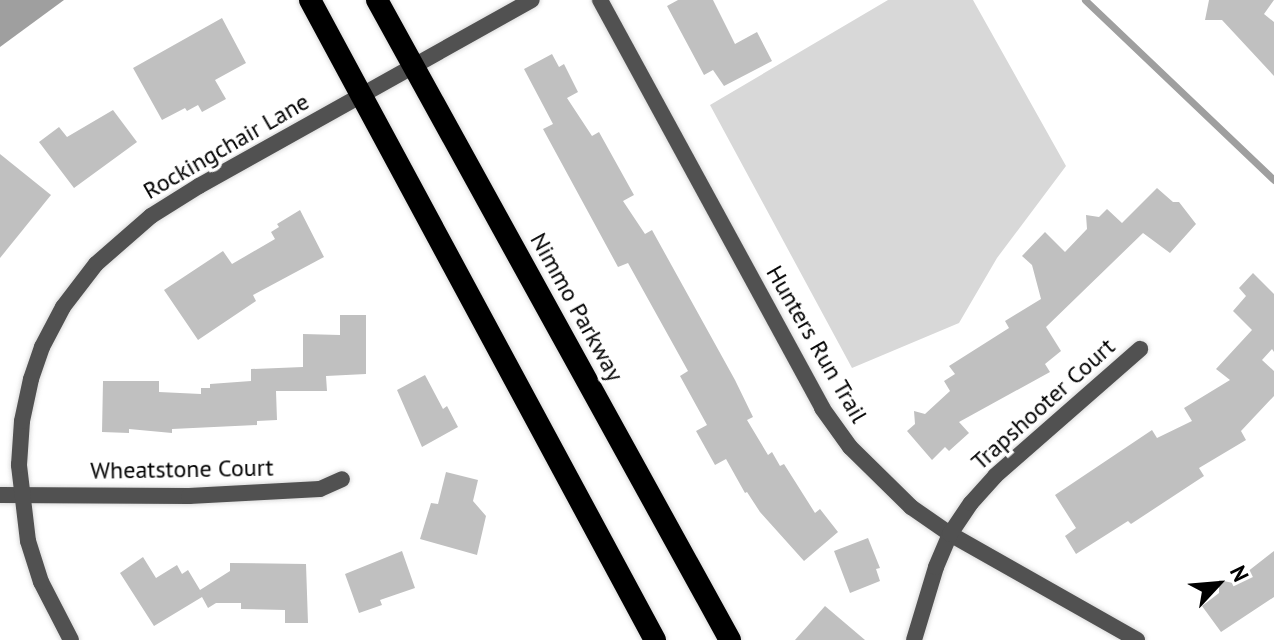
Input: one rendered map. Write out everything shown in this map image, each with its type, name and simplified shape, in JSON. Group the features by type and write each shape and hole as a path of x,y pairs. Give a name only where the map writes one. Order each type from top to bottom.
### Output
{"highway":[{"path":"310,0 655,640"},
{"name":"Nimmo Parkway","path":"377,0 730,640"}],"street":[{"name":"Rockingchair Lane","path":"71,640 41,582 28,541 21,495 22,421 31,379 42,347 63,307 96,264 151,216 532,0"},
{"name":"Hunters Run Trail","path":"600,0 822,408 875,476 950,534 1137,640"},
{"name":"Trapshooter Court","path":"914,640 936,567 950,534 995,476 1140,349"},
{"name":"Wheatstone Court","path":"0,495 189,496 320,489 342,479"}],"shaded area":[{"path":"0,0 64,0 0,47"},
{"path":"888,0 973,0 1066,166 997,258 959,323 852,368 710,105"}],"building":[{"path":"678,0 713,0 735,44 757,32 772,61 724,86 713,70 704,75 667,6"},
{"path":"1209,0 1274,0 1264,14 1274,22 1274,76 1222,20 1205,20"},
{"path":"222,18 246,63 215,80 226,99 202,112 198,105 162,120 133,68"},
{"path":"552,54 559,67 564,64 578,92 567,98 592,136 599,132 634,195 623,201 645,234 652,230 735,380 753,417 747,420 768,455 772,452 780,466 784,464 815,513 820,509 838,532 804,561 745,493 726,459 715,465 696,431 707,425 680,376 688,371 628,263 618,267 543,129 553,124 524,69"},
{"path":"113,110 137,142 74,188 39,142 59,127 67,137"},
{"path":"0,154 51,195 0,258"},
{"path":"1157,188 1173,202 1179,202 1196,224 1170,253 1143,233 1046,327 1061,351 1045,364 1050,372 959,422 969,433 949,451 945,447 932,460 907,431 915,424 914,411 925,414 950,391 944,381 955,374 949,366 1009,328 1005,321 1041,299 1032,265 1022,256 1045,232 1065,252 1087,229 1086,215 1099,217 1107,209 1122,223"},
{"path":"300,210 324,257 253,295 256,301 198,340 164,290 223,251 232,264 275,239 271,232 279,227 277,224"},
{"path":"1253,273 1274,294 1274,352 1272,349 1262,360 1274,371 1274,396 1241,431 1246,440 1199,468 1204,476 1131,524 1128,521 1076,554 1065,536 1076,528 1055,495 1152,430 1157,438 1192,421 1184,408 1230,380 1216,369 1252,330 1233,311 1246,296 1239,288"},
{"path":"340,315 366,315 366,374 326,376 327,391 276,391 277,420 257,421 257,425 172,429 172,433 129,429 129,433 102,432 103,381 159,381 159,392 201,394 201,388 210,388 210,384 251,381 251,369 303,367 303,334 340,335"},
{"path":"425,375 443,409 447,406 458,427 422,447 397,390"},
{"path":"446,472 478,480 473,501 486,516 477,555 420,539 431,503 438,504"},
{"path":"868,538 880,568 876,569 880,581 850,593 834,551"},
{"path":"402,551 415,588 380,600 382,605 359,613 345,574"},
{"path":"1274,551 1274,597 1221,632 1202,606 1219,593 1219,580 1233,583"},
{"path":"143,557 156,578 177,565 182,574 188,570 200,590 230,571 230,563 306,564 308,623 285,623 285,610 241,609 241,603 216,603 208,608 202,597 154,626 120,573"},
{"path":"825,606 865,640 795,640"}],"waterway":[{"path":"1085,0 1274,180"}]}
